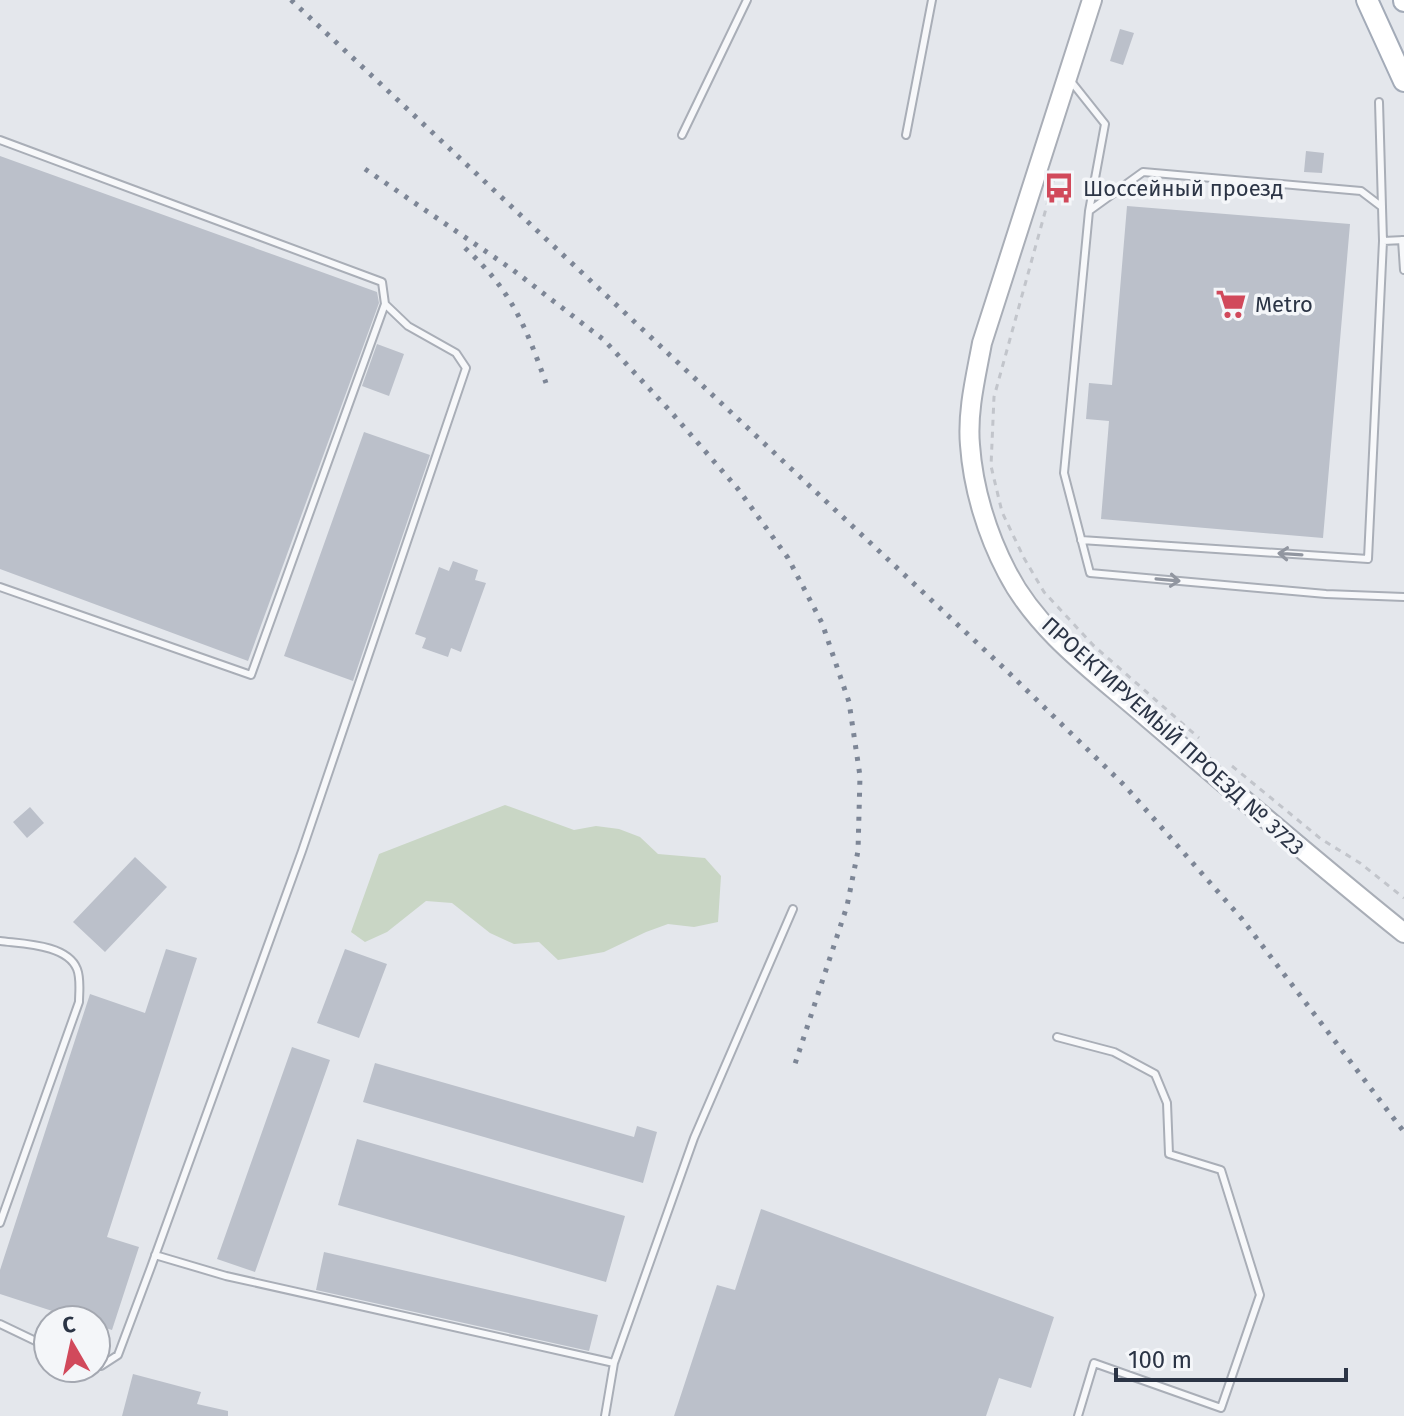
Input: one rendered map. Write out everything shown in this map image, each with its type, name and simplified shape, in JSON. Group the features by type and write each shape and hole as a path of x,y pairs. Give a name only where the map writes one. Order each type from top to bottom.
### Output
{"main road":[{"name":"ПРОЕКТИРУЕМЫЙ ПРОЕЗД № 3723","path":"1092,0 982,343 972,396 969,443 975,486 990,533 1008,574 1056,638 1301,850 1404,933"},
{"path":"1367,0 1404,81"}],"lane":[{"path":"682,135 747,0"},
{"path":"906,135 932,0"},
{"path":"1067,76 1105,124 1089,211 1064,473 1090,573 1326,594 1404,597"},
{"path":"1081,540 1368,559 1383,241 1379,102"},
{"path":"0,140 382,282 385,304 251,675 0,587"},
{"path":"1089,211 1143,172 1361,191 1382,207"},
{"path":"1383,241 1403,240 1404,270"},
{"path":"112,1359 118,1355 302,851 466,368 456,353 408,326 385,304"},
{"path":"605,1416 614,1363 694,1138 793,909"},
{"path":"0,941 51,949 68,957 77,968 79,1002 0,1223"},
{"path":"1057,1037 1114,1052 1155,1074 1167,1103 1169,1154 1221,1170 1260,1295 1221,1408 1094,1363 1078,1416"},
{"path":"155,1255 226,1276 614,1363"},
{"path":"0,1324 32,1339"}],"green space":[{"path":"505,805 574,830 596,826 619,829 640,837 658,854 705,858 721,876 718,922 694,927 668,924 604,952 558,960 539,942 514,944 490,933 452,903 426,901 387,932 365,942 351,932 379,854"}],"building":[{"path":"1120,29 1134,33 1123,65 1110,61"},
{"path":"1306,151 1324,153 1322,173 1304,172"},
{"path":"0,156 377,292 379,303 248,661 0,569"},
{"name":"Metro","path":"1127,206 1350,224 1323,538 1101,519 1109,421 1086,419 1089,383 1112,385"},
{"path":"377,344 404,354 389,396 362,386"},
{"path":"364,432 430,455 353,681 284,656"},
{"path":"453,561 478,570 475,580 486,583 461,652 451,648 448,657 422,648 426,638 415,634 439,567 449,571"},
{"path":"30,807 44,823 27,838 13,822"},
{"path":"135,857 167,887 105,952 73,922"},
{"path":"166,949 197,958 107,1237 139,1247 112,1330 112,1304 32,1304 0,1294 0,1270 90,994 145,1013"},
{"path":"345,949 387,964 359,1038 317,1023"},
{"path":"292,1047 330,1060 255,1272 217,1259"},
{"path":"375,1063 634,1137 637,1126 657,1132 643,1183 363,1102"},
{"path":"357,1139 625,1216 606,1282 338,1205"},
{"path":"761,1209 1054,1317 1031,1388 999,1378 986,1416 674,1416 717,1285 735,1290"},
{"path":"324,1252 598,1315 589,1351 316,1290"},
{"path":"133,1374 201,1392 197,1404 228,1411 228,1416 122,1416"}],"railway":[{"path":"291,0 1006,670 1125,786 1242,919 1404,1132"},
{"path":"365,169 513,270 604,340 738,489 788,558 822,623 849,702 860,776 858,851 847,906 793,1070"},
{"path":"465,248 506,294 531,343 546,383"}],"place":[{"name":"Шоссейный проезд","path":"1059,188"},
{"name":"Metro","path":"1231,304"}]}
